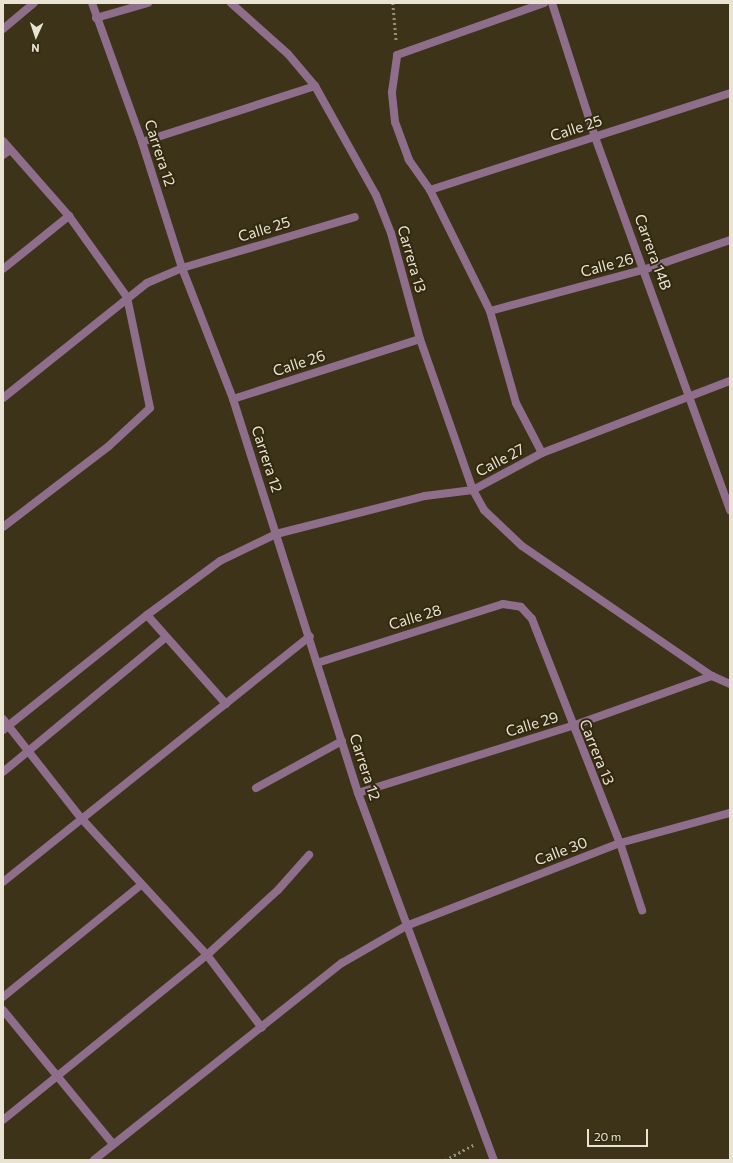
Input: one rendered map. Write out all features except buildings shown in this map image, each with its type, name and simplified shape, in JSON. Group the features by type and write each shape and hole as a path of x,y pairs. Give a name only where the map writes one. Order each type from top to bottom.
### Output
{"street":[{"path":"3,29 34,3"},
{"name":"Carrera 12","path":"92,3 96,18 142,142 182,268 233,399 310,636 358,793 406,926 494,1160"},
{"path":"96,18 148,3"},
{"name":"Carrera 13","path":"231,3 288,54 315,86 376,195 391,233 420,339 473,490 484,510 522,546 712,676 730,684"},
{"path":"542,453 516,403 490,312 430,190 409,160 395,122 392,92 397,55 544,3"},
{"name":"Carrera 14B","path":"552,3 595,137 646,269 686,396 730,510"},
{"path":"142,142 315,86"},
{"name":"Calle 25","path":"430,190 730,93"},
{"path":"3,141 69,216 127,297 150,408 109,446 3,527"},
{"path":"3,156 10,150"},
{"path":"3,269 69,216"},
{"name":"Calle 25","path":"3,398 127,297 182,268 355,217"},
{"name":"Calle 26","path":"490,312 646,269 730,240"},
{"name":"Calle 26","path":"233,399 420,339"},
{"name":"Calle 27","path":"6,728 147,615 220,561 276,534 425,496 473,490 542,453 686,396 730,381"},
{"name":"Calle 28","path":"317,663 503,604 521,607"},
{"name":"Carrera 13","path":"521,607 532,619 572,726 620,843 642,910"},
{"path":"147,615 165,638 226,704"},
{"path":"3,882 310,636"},
{"path":"3,772 165,638"},
{"name":"Calle 29","path":"358,793 572,726 712,676"},
{"path":"3,719 6,728 30,750 81,818 207,955 262,1028"},
{"path":"256,788 342,741"},
{"name":"Calle 30","path":"94,1160 342,963 406,926 620,843 730,813"},
{"path":"3,1120 207,955 278,890 308,855"},
{"path":"3,997 141,885"},
{"path":"3,1010 113,1144"}],"path":[{"path":"393,3 397,55"},
{"path":"445,1160 486,1138"}]}
